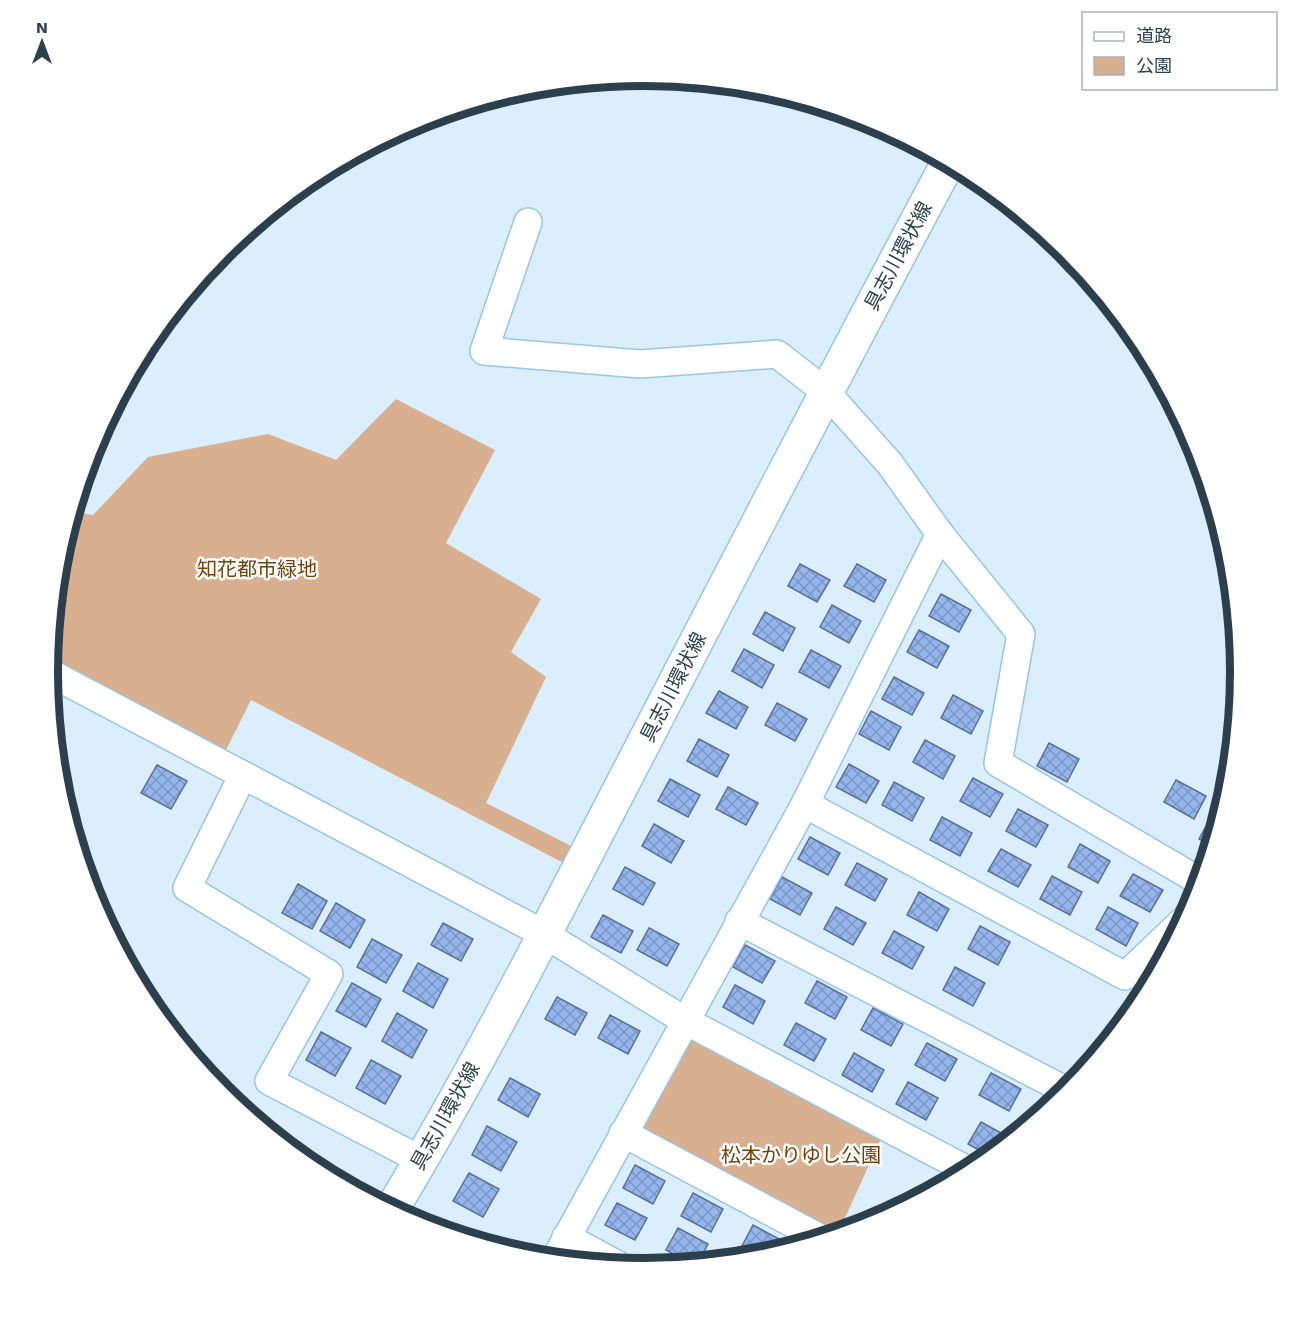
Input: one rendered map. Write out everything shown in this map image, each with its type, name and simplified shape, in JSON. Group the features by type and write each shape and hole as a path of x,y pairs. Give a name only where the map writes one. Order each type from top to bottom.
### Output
{"main road":[{"name":"具志川環状線","path":"396,1202 544,934 945,168"}],"street":[{"path":"528,222 484,351 640,364 777,354 826,392 890,464 940,534 1021,634 998,763 1193,877"},
{"path":"578,1253 561,1248 684,1020 805,804 940,534"},
{"path":"58,677 544,934 684,1020 959,1166"},
{"path":"243,775 187,888 329,974 269,1081 421,1160"},
{"path":"805,804 1125,976 1168,935"},
{"path":"739,921 1058,1087"},
{"path":"623,1133 811,1233"}],"green space":[{"name":"知花都市緑地","path":"396,399 495,450 446,543 541,599 511,652 546,677 486,803 589,855 577,870 251,700 221,760 58,675 64,595 80,513 93,515 148,457 268,434 336,460"},
{"name":"松本かりゆし公園","path":"684,1020 886,1128 843,1222 811,1233 623,1133"}],"building":[{"path":"800,564 830,580 817,602 788,586"},
{"path":"857,564 886,580 874,602 844,586"},
{"path":"941,594 971,610 959,632 929,616"},
{"path":"832,605 861,621 849,643 820,627"},
{"path":"765,612 795,628 783,651 753,634"},
{"path":"919,630 949,646 937,668 907,652"},
{"path":"744,649 774,665 762,688 732,671"},
{"path":"811,650 841,666 829,688 799,672"},
{"path":"894,677 924,693 912,715 882,699"},
{"path":"719,691 748,707 736,729 706,713"},
{"path":"953,695 983,711 971,734 941,718"},
{"path":"777,703 807,719 795,741 765,725"},
{"path":"871,711 901,727 889,750 859,734"},
{"path":"699,739 729,755 717,777 687,761"},
{"path":"925,740 955,756 943,779 913,762"},
{"path":"1049,743 1079,759 1067,782 1037,766"},
{"path":"849,764 879,781 866,803 836,787"},
{"path":"157,765 187,781 171,809 141,793"},
{"path":"973,778 1003,794 990,817 960,801"},
{"path":"670,779 700,795 688,817 658,801"},
{"path":"1176,780 1206,796 1194,819 1164,802"},
{"path":"894,782 924,798 912,821 882,805"},
{"path":"728,787 758,803 746,825 716,809"},
{"path":"1018,809 1048,825 1036,847 1006,831"},
{"path":"942,817 972,833 960,856 930,840"},
{"path":"1211,817 1212,818 1205,842 1199,839"},
{"path":"654,824 684,841 671,863 642,846"},
{"path":"810,837 840,853 828,875 798,859"},
{"path":"1080,844 1110,861 1098,883 1068,867"},
{"path":"1001,849 1031,865 1018,887 988,871"},
{"path":"857,863 887,879 875,901 845,885"},
{"path":"625,867 655,883 643,905 613,889"},
{"path":"1133,874 1163,890 1150,912 1120,896"},
{"path":"1052,876 1082,892 1070,915 1040,899"},
{"path":"782,877 812,893 800,915 770,899"},
{"path":"298,884 327,901 312,929 282,913"},
{"path":"919,892 949,909 937,931 907,915"},
{"path":"336,903 365,920 350,948 320,931"},
{"path":"836,907 866,923 853,945 824,929"},
{"path":"1108,907 1138,923 1126,946 1096,929"},
{"path":"603,915 633,931 621,953 591,937"},
{"path":"443,923 473,939 461,961 431,945"},
{"path":"980,926 1010,942 998,965 968,949"},
{"path":"649,928 679,944 667,966 637,950"},
{"path":"894,931 924,947 912,969 882,953"},
{"path":"372,939 402,955 386,983 357,967"},
{"path":"745,945 775,961 762,983 733,967"},
{"path":"418,963 448,979 433,1008 403,991"},
{"path":"955,967 985,983 973,1006 943,990"},
{"path":"817,981 847,997 835,1019 805,1003"},
{"path":"352,983 381,999 366,1027 336,1011"},
{"path":"735,985 765,1001 753,1024 723,1007"},
{"path":"557,997 587,1013 575,1035 545,1019"},
{"path":"873,1008 903,1024 891,1046 861,1030"},
{"path":"397,1013 427,1030 412,1058 382,1041"},
{"path":"610,1015 640,1031 628,1054 598,1038"},
{"path":"796,1023 826,1039 814,1061 784,1045"},
{"path":"321,1032 351,1048 335,1076 306,1060"},
{"path":"927,1043 957,1059 945,1081 915,1065"},
{"path":"854,1053 884,1070 872,1092 842,1075"},
{"path":"371,1060 401,1076 385,1104 356,1088"},
{"path":"991,1073 1021,1089 1009,1111 979,1095"},
{"path":"510,1078 540,1094 528,1117 498,1100"},
{"path":"908,1082 938,1098 926,1120 896,1104"},
{"path":"981,1122 1003,1134 981,1151 968,1144"},
{"path":"487,1126 517,1142 501,1171 472,1155"},
{"path":"635,1165 665,1181 653,1204 623,1188"},
{"path":"469,1173 499,1189 483,1217 453,1201"},
{"path":"693,1193 723,1209 711,1232 681,1216"},
{"path":"617,1203 647,1218 635,1240 605,1225"},
{"path":"753,1225 783,1241 759,1246 741,1248"},
{"path":"678,1228 708,1244 703,1254 678,1256 666,1250"}]}
